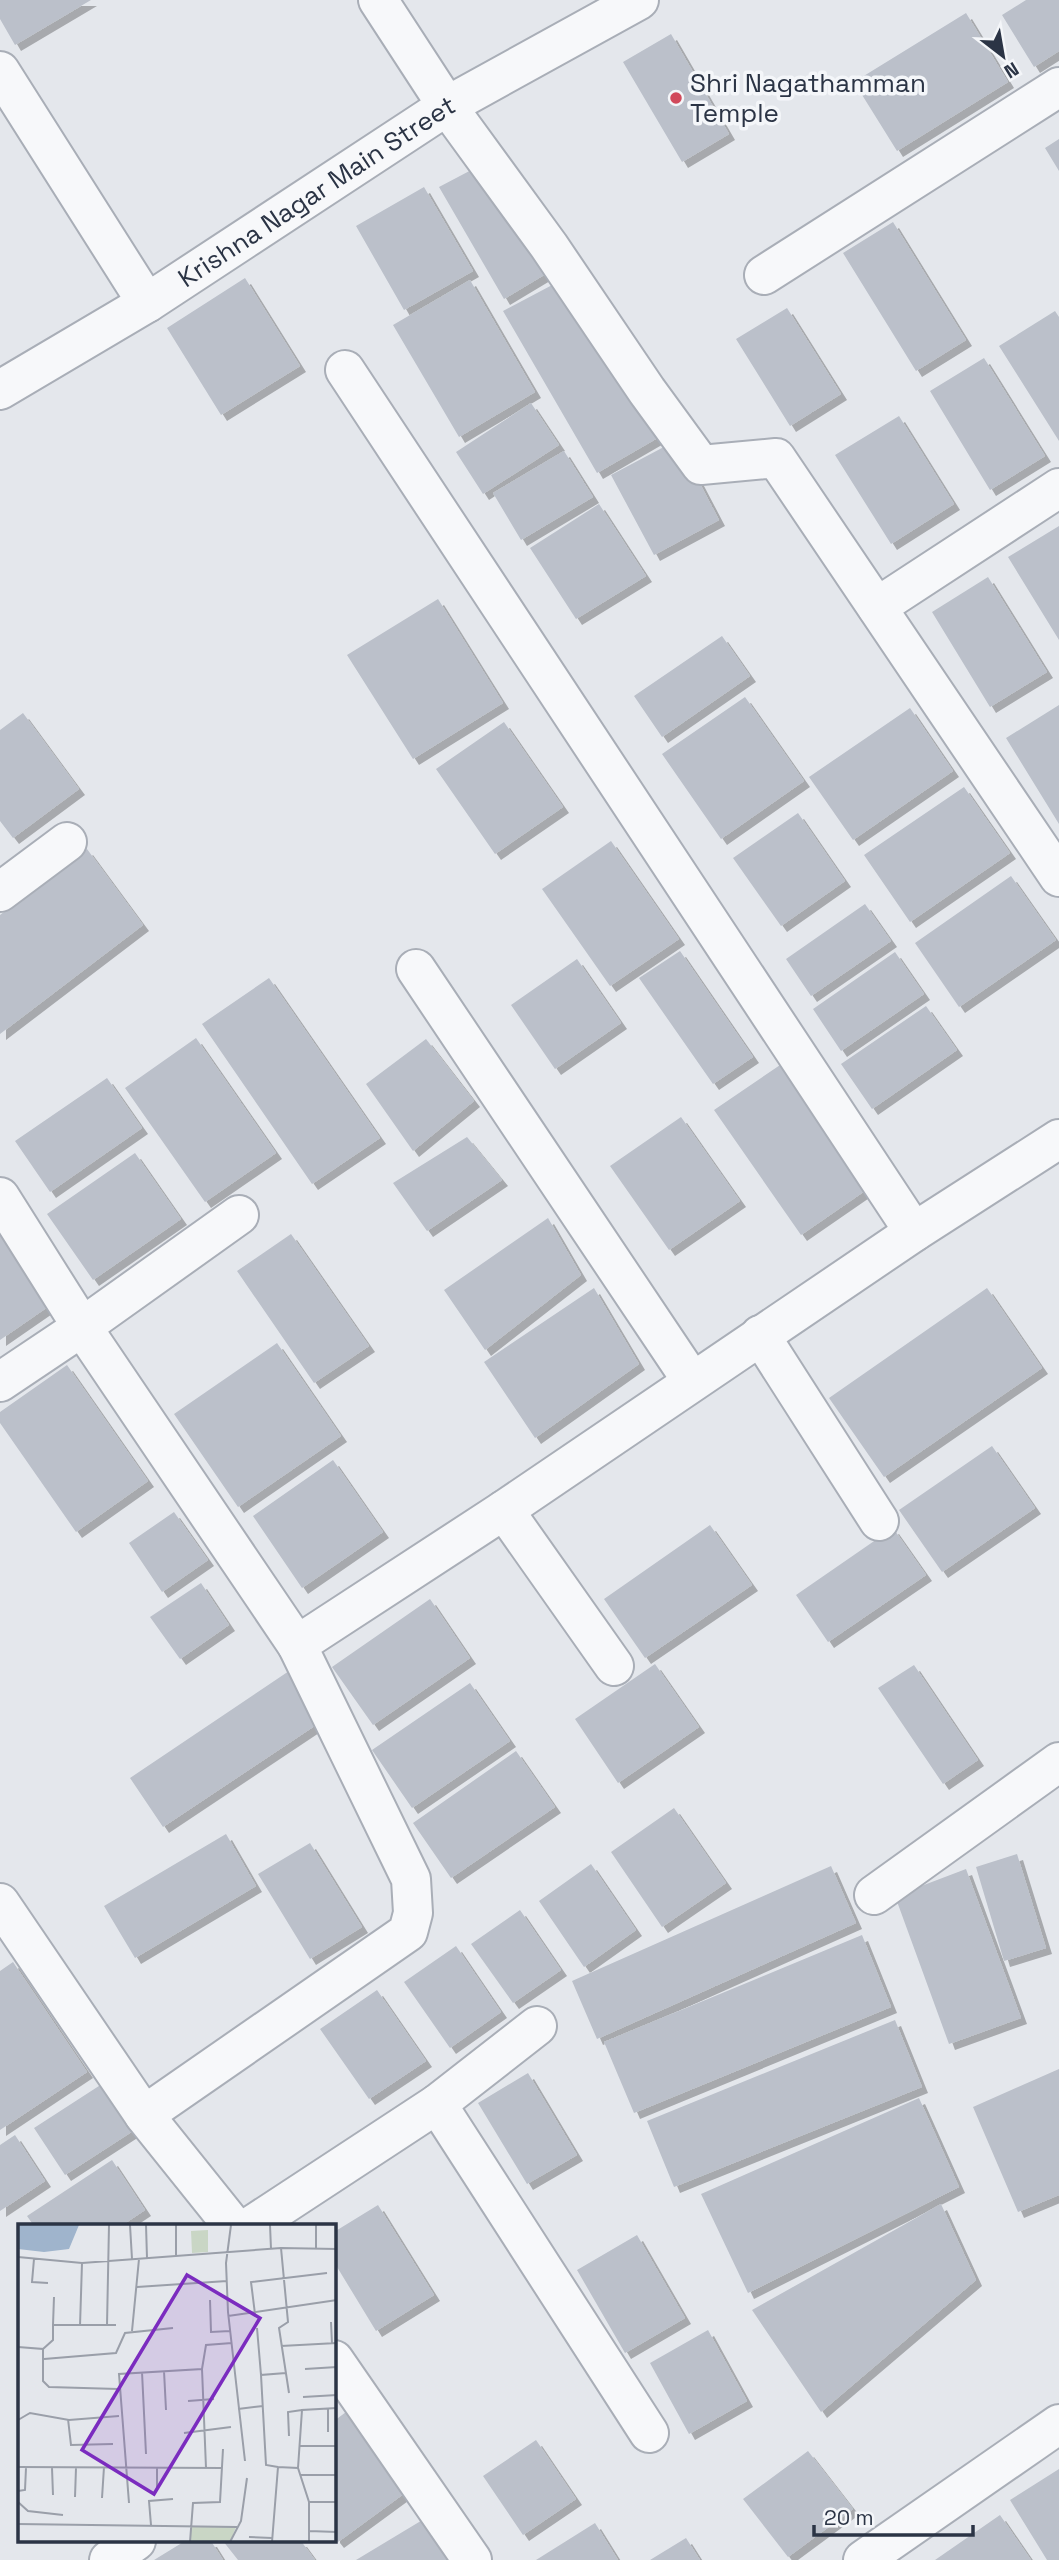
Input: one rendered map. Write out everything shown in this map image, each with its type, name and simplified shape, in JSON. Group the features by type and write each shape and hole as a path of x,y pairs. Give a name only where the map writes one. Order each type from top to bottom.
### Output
{"street":[{"path":"378,0 447,106 549,246 647,391 701,465 776,458 1059,877"},
{"name":"Krishna Nagar Main Street","path":"0,390 147,303 447,106 639,0"},
{"path":"0,71 147,303"},
{"path":"764,275 1059,87"},
{"path":"345,370 914,1232"},
{"path":"877,607 1059,488"},
{"path":"0,892 67,842"},
{"path":"416,969 692,1381"},
{"path":"297,1645 504,1510 914,1232 1059,1139"},
{"path":"0,1197 82,1328 297,1645 411,1879 414,1913 408,1932 144,2115"},
{"path":"0,1382 82,1328 239,1215"},
{"path":"760,1335 879,1521"},
{"path":"504,1510 614,1666"},
{"path":"874,1895 1059,1762"},
{"path":"0,1903 144,2115 231,2224"},
{"path":"254,2224 437,2104 537,2026"},
{"path":"437,2104 649,2433"},
{"path":"341,2383 472,2560"},
{"path":"863,2560 1059,2424"},
{"path":"109,2560 135,2542"}],"building":[{"path":"0,0 91,0 15,45 0,19"},
{"path":"1026,0 1059,0 1059,51 1034,67 1002,15"},
{"path":"966,13 1008,82 897,151 854,82"},
{"name":"Shri Nagathamman Temple","path":"671,34 729,134 682,162 623,62"},
{"path":"1059,139 1059,171 1045,148"},
{"path":"477,167 544,275 504,299 439,187"},
{"path":"424,187 473,271 404,310 356,226"},
{"path":"893,222 966,340 916,371 843,253"},
{"path":"245,278 300,366 221,415 167,328"},
{"path":"470,280 535,392 459,437 393,325"},
{"path":"556,283 661,436 597,473 503,311"},
{"path":"787,308 841,394 790,426 736,339"},
{"path":"1055,311 1059,317 1059,441 999,346"},
{"path":"984,358 1045,456 990,490 930,391"},
{"path":"531,403 559,445 483,494 456,452"},
{"path":"899,416 954,504 891,544 835,455"},
{"path":"677,440 719,520 654,555 611,475"},
{"path":"564,451 593,497 521,540 493,493"},
{"path":"599,504 646,576 576,619 530,548"},
{"path":"1059,526 1059,640 1008,557"},
{"path":"988,577 1047,672 990,707 932,612"},
{"path":"438,599 503,703 413,759 347,655"},
{"path":"722,636 750,676 662,737 634,696"},
{"path":"745,697 804,781 721,839 662,754"},
{"path":"1059,705 1059,824 1006,738"},
{"path":"910,708 953,771 853,840 809,777"},
{"path":"23,713 79,789 13,838 0,821 0,730"},
{"path":"504,722 563,807 495,854 436,769"},
{"path":"964,787 1010,853 910,922 864,855"},
{"path":"798,813 845,881 781,926 733,858"},
{"path":"611,841 679,939 610,986 542,889"},
{"path":"87,849 143,925 0,1034 0,915"},
{"path":"1011,876 1056,940 959,1007 915,943"},
{"path":"865,904 891,941 811,996 786,959"},
{"path":"680,951 753,1057 713,1084 639,978"},
{"path":"895,952 924,994 841,1051 813,1009"},
{"path":"577,959 621,1023 555,1069 511,1005"},
{"path":"269,978 380,1138 312,1184 202,1024"},
{"path":"926,1006 957,1050 872,1109 841,1064"},
{"path":"196,1038 276,1153 205,1202 125,1088"},
{"path":"426,1039 474,1101 413,1151 366,1084"},
{"path":"786,1061 872,1186 801,1235 714,1110"},
{"path":"107,1078 142,1128 50,1192 15,1141"},
{"path":"681,1117 740,1201 669,1250 610,1166"},
{"path":"467,1137 502,1180 427,1231 393,1183"},
{"path":"135,1153 181,1219 93,1280 47,1214"},
{"path":"548,1218 581,1275 485,1350 444,1290"},
{"path":"0,1229 52,1304 0,1340"},
{"path":"291,1234 369,1346 314,1383 237,1271"},
{"path":"594,1288 639,1364 535,1438 484,1362"},
{"path":"987,1288 1042,1368 884,1477 829,1398"},
{"path":"277,1343 341,1436 238,1507 174,1414"},
{"path":"67,1365 148,1481 76,1532 0,1423 0,1412"},
{"path":"992,1446 1035,1508 942,1572 899,1510"},
{"path":"333,1460 383,1532 302,1588 253,1516"},
{"path":"174,1512 208,1560 162,1592 129,1543"},
{"path":"710,1525 752,1585 645,1658 604,1599"},
{"path":"893,1528 926,1575 828,1642 796,1595"},
{"path":"201,1583 229,1625 180,1659 150,1617"},
{"path":"430,1599 470,1658 373,1725 332,1667"},
{"path":"655,1664 699,1727 618,1783 575,1719"},
{"path":"914,1665 978,1760 943,1784 878,1688"},
{"path":"292,1669 325,1719 163,1827 130,1778"},
{"path":"470,1683 510,1741 412,1808 372,1750"},
{"path":"516,1751 555,1807 451,1878 413,1823"},
{"path":"674,1808 726,1883 662,1927 611,1852"},
{"path":"226,1834 256,1886 135,1958 104,1906"},
{"path":"310,1843 362,1927 310,1959 258,1874"},
{"path":"1017,1854 1046,1948 1004,1961 976,1867"},
{"path":"591,1864 636,1930 584,1967 539,1901"},
{"path":"831,1866 856,1923 597,2039 572,1981"},
{"path":"966,1869 1021,2018 949,2044 895,1896"},
{"path":"520,1910 561,1970 513,2003 471,1944"},
{"path":"862,1935 891,2007 634,2113 604,2042"},
{"path":"456,1946 501,2012 450,2048 404,1982"},
{"path":"13,1962 87,2072 0,2130 0,1971"},
{"path":"377,1990 426,2061 369,2099 320,2029"},
{"path":"895,2020 922,2087 674,2187 647,2121"},
{"path":"1059,2069 1059,2195 1018,2212 973,2107"},
{"path":"528,2073 577,2155 527,2184 478,2103"},
{"path":"102,2084 133,2131 65,2175 34,2128"},
{"path":"919,2098 959,2187 748,2293 701,2194"},
{"path":"15,2135 45,2181 0,2211 0,2145"},
{"path":"112,2160 145,2210 124,2224 33,2224 27,2216"},
{"path":"941,2204 976,2280 821,2412 752,2310"},
{"path":"378,2205 434,2295 376,2331 336,2265 336,2231"},
{"path":"637,2235 685,2318 625,2353 577,2270"},
{"path":"708,2330 747,2401 689,2434 650,2363"},
{"path":"350,2409 409,2490 338,2542 336,2540 336,2420"},
{"path":"536,2440 576,2499 523,2535 483,2476"},
{"path":"808,2451 853,2509 788,2557 743,2499"},
{"path":"1059,2469 1059,2560 1047,2560 1010,2500"},
{"path":"434,2513 463,2560 356,2560"},
{"path":"1000,2515 1031,2560 935,2560"},
{"path":"595,2523 618,2560 536,2560"},
{"path":"686,2538 700,2560 650,2560"},
{"path":"183,2542 212,2542 223,2560 154,2560"},
{"path":"224,2542 302,2542 315,2560 238,2560"}],"place":[{"name":"Shri Nagathamman Temple","path":"676,98"}]}
